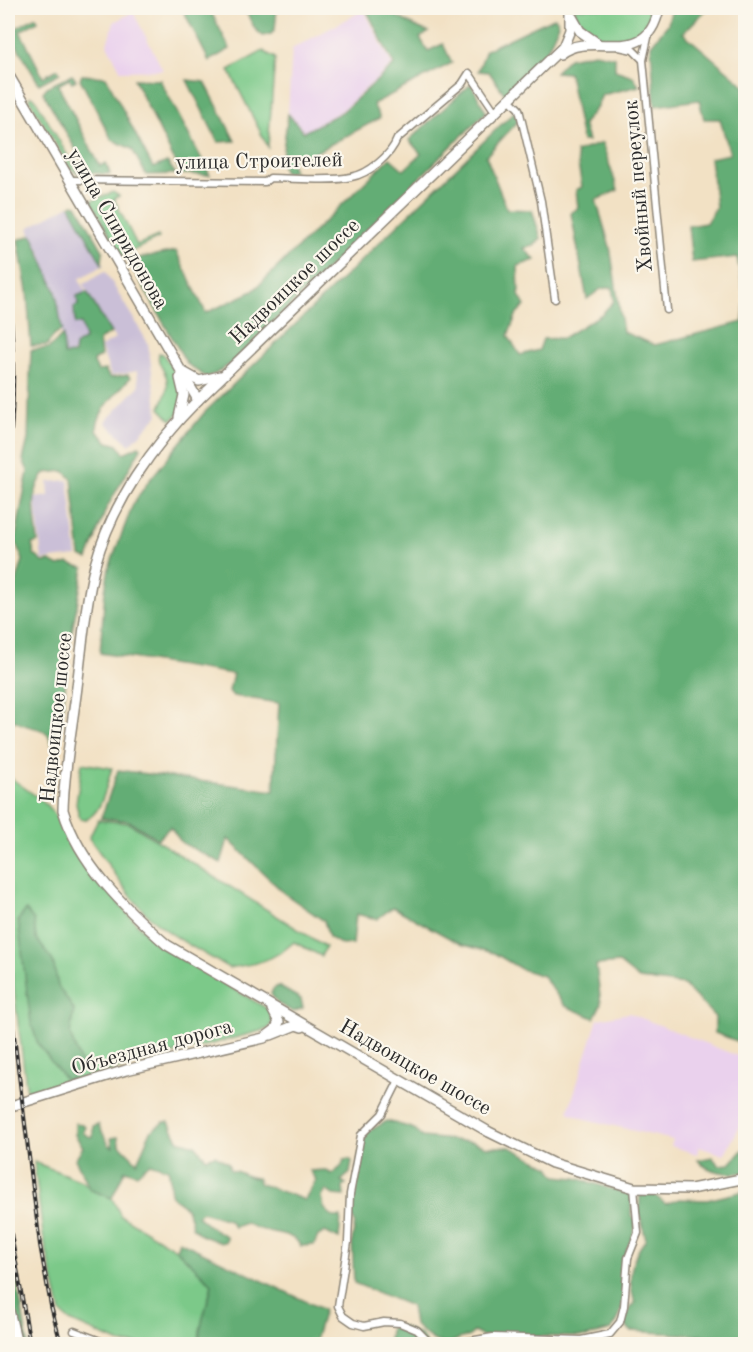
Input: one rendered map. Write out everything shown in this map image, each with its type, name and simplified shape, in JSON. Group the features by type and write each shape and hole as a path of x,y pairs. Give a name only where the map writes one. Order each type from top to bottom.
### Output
{"main road":[{"path":"570,8 580,31 602,45"},
{"path":"544,67 566,42 570,30 570,8"},
{"path":"544,67 565,50 575,46 619,47 632,43 649,30 659,8"},
{"name":"Надвоицкое шоссе","path":"544,67 198,400 178,420 139,471 123,499 96,564 87,614 63,810 69,829 93,867 133,915 167,945 489,1132 552,1162 634,1188 691,1189 746,1178"},
{"name":"улица Спиридонова","path":"8,74 198,400"},
{"path":"175,364 190,377 204,381 216,378 232,368"},
{"path":"175,364 184,395 178,420"},
{"name":"Объездная дорога","path":"8,1107 126,1070 264,1038 275,1030 279,1022 269,1005"},
{"path":"264,1038 296,1025 319,1033"},
{"path":"8,1306 17,1344"}],"street":[{"name":"Хвойный переулок","path":"649,30 644,60 667,310"},
{"path":"619,47 633,50 644,60"},
{"name":"улица Строителей","path":"68,180 265,182 270,178 351,177 389,154 397,139 462,84 469,73 496,113"},
{"path":"510,100 519,109 541,201 555,299"},
{"path":"399,1080 382,1114 361,1135 350,1194 348,1242 338,1306 343,1316 353,1323 364,1326 384,1322 400,1323 417,1330 431,1344"},
{"path":"452,1344 493,1337 580,1340 610,1334 620,1322 624,1306 628,1258 638,1233 634,1188"},
{"path":"74,1330 108,1344"}],"shaded area":[{"path":"364,10 392,65 341,111 304,131 288,112 292,49"},
{"path":"133,12 163,70 121,71 107,44 114,22"},
{"path":"70,205 104,265 79,279 86,292 78,297 86,339 71,354 63,355 59,312 41,253 28,228"},
{"path":"105,271 148,343 158,415 130,445 105,422 139,386 137,371 111,376 101,347 115,339 83,284"},
{"path":"68,480 77,556 42,560 35,498 49,496 48,482"},
{"path":"629,1013 745,1059 745,1117 724,1155 699,1147 697,1154 671,1146 673,1140 585,1119 568,1112 598,1019"}],"green space":[{"path":"182,8 209,8 230,49 209,61"},
{"path":"244,8 277,8 275,29 271,34 263,36 255,29"},
{"path":"574,8 656,8 649,23 639,34 614,43 601,41 589,35 580,24"},
{"path":"672,8 708,8 683,33 745,86 745,299 737,257 692,262 688,226 706,223 716,207 710,158 730,154 720,119 704,119 699,100 655,106 651,45 668,24"},
{"path":"366,9 384,10 429,32 420,38 428,51 443,44 452,63 373,104 380,118 307,157 304,153 290,161 294,171 284,173 281,164 288,114 304,132 342,112 394,65"},
{"path":"36,17 38,21 20,31 43,77 58,69 60,73 39,84 9,32"},
{"path":"555,17 559,24 542,61 506,96 489,72 478,71 486,50"},
{"path":"263,51 275,58 268,147 229,70"},
{"path":"595,53 615,57 615,70 633,76 639,86 602,95 596,108 583,124 588,141 582,141 569,73 555,72 569,58"},
{"path":"72,75 76,80 72,82 69,79 58,85 100,166 106,163 110,174 89,173 43,92 47,87"},
{"path":"82,75 106,77 153,168 167,162 176,174 146,175 132,149 112,140 80,79"},
{"path":"134,79 160,80 210,175 181,174"},
{"path":"187,80 205,82 235,141 218,142"},
{"path":"471,84 486,112 232,363 206,377 187,364 128,260 176,251 206,313 253,291 390,158 404,170 421,154 409,140"},
{"path":"31,96 34,97 79,175 69,167 29,99"},
{"path":"514,112 518,121 486,156 507,209 532,210 541,238 534,246 524,248 535,260 518,266 519,295 525,306 517,313 508,336 520,355 539,350 543,339 563,338 602,314 614,301 612,287 601,289 587,299 571,213 578,208 576,190 582,187 576,152 602,143 618,190 596,200 610,247 623,332 655,345 743,322 745,299 745,1044 715,1033 715,1017 684,985 639,979 619,963 596,965 601,1004 594,1018 565,1006 543,976 521,969 494,953 460,944 393,907 377,919 356,914 353,944 342,945 329,937 324,921 285,894 228,839 221,863 182,843 170,827 158,839 129,821 101,818 118,770 274,791 279,703 233,696 229,691 233,674 100,653 109,568 133,504 204,413"},
{"path":"113,192 119,196 114,199 137,245 158,236 159,238 122,256 91,201"},
{"path":"77,205 103,251 102,264 70,206"},
{"path":"32,235 56,292 62,330 55,334 47,345 31,346 27,291 18,240"},
{"path":"87,292 111,333 99,340 101,356 93,361 98,371 105,370 110,378 128,375 130,378 104,409 97,431 108,442 118,445 124,453 139,446 141,448 106,509 88,559 80,556 72,479 64,471 45,473 36,489 34,506 38,542 32,544 34,554 43,562 50,561 59,566 68,563 84,568 69,647 59,750 54,752 48,735 40,729 14,720 8,732 8,610 23,560 15,541 28,471 23,460 28,439 31,350 49,348 63,335 64,355 74,354 75,346 85,339 81,324 75,324 74,307 78,305 77,296"},
{"path":"159,353 163,354 177,378 182,397 178,414 171,420 160,408 167,384 159,361"},
{"path":"82,763 112,768 100,805 96,812 84,820 80,819 76,804"},
{"path":"8,776 44,802 59,820 66,837 124,910 156,944 268,1009 273,1021 268,1029 27,1093 8,944"},
{"path":"98,820 129,823 326,947 321,956 294,942 279,954 264,961 229,968 189,945 151,918 119,880 89,838"},
{"path":"26,910 34,920 36,938 53,961 58,986 74,1010 70,1034 82,1067 67,1082 38,1044 31,1023 18,920"},
{"path":"278,986 301,999 303,1008 293,1012 277,1003 271,994"},
{"path":"387,1121 412,1128 422,1137 473,1142 487,1147 510,1147 550,1167 556,1176 576,1178 632,1195 631,1215 636,1220 636,1225 624,1261 621,1312 611,1330 586,1337 482,1336 474,1332 468,1337 449,1343 439,1343 414,1325 411,1306 354,1283 352,1241 355,1223 351,1212 359,1156 367,1132"},
{"path":"164,1122 169,1122 178,1140 195,1145 206,1158 215,1155 228,1163 230,1170 257,1178 260,1184 305,1200 316,1180 310,1171 325,1170 332,1174 341,1167 344,1160 352,1161 350,1173 341,1181 346,1184 343,1187 344,1196 333,1195 326,1190 322,1197 324,1208 333,1217 341,1217 339,1239 325,1232 318,1236 314,1245 301,1246 296,1240 283,1234 261,1230 246,1223 234,1227 229,1220 202,1212 197,1216 226,1236 226,1241 221,1243 201,1235 192,1227 184,1206 172,1196 168,1169 150,1163 137,1174 125,1170 112,1198 91,1190 75,1159 83,1147 75,1135 75,1123 83,1124 85,1127 83,1133 90,1137 93,1136 93,1126 98,1124 109,1145 113,1147 111,1138 118,1137 119,1144 137,1162 151,1131"},
{"path":"745,1147 745,1172 720,1172 707,1168 698,1160 712,1157 719,1165 730,1164"},
{"path":"34,1162 84,1182 91,1190 112,1198 121,1216 176,1249 212,1284 200,1328 199,1344 122,1344 70,1321 61,1313 43,1235"},
{"path":"745,1191 745,1338 631,1331 624,1324 629,1310 635,1303 631,1286 631,1270 636,1254 646,1239 639,1213 640,1195 654,1195 666,1204 679,1199 707,1200"},
{"path":"8,1233 28,1344 20,1344 8,1287"},
{"path":"179,1241 324,1310 314,1344 199,1344 200,1328 212,1284 176,1249"},
{"path":"401,1326 422,1336 426,1344 393,1344 389,1341 390,1328"}],"railway":[{"path":"8,289 13,375 8,461"},
{"path":"8,987 40,1245 51,1306 61,1344"},
{"path":"8,1216 30,1344"}]}
